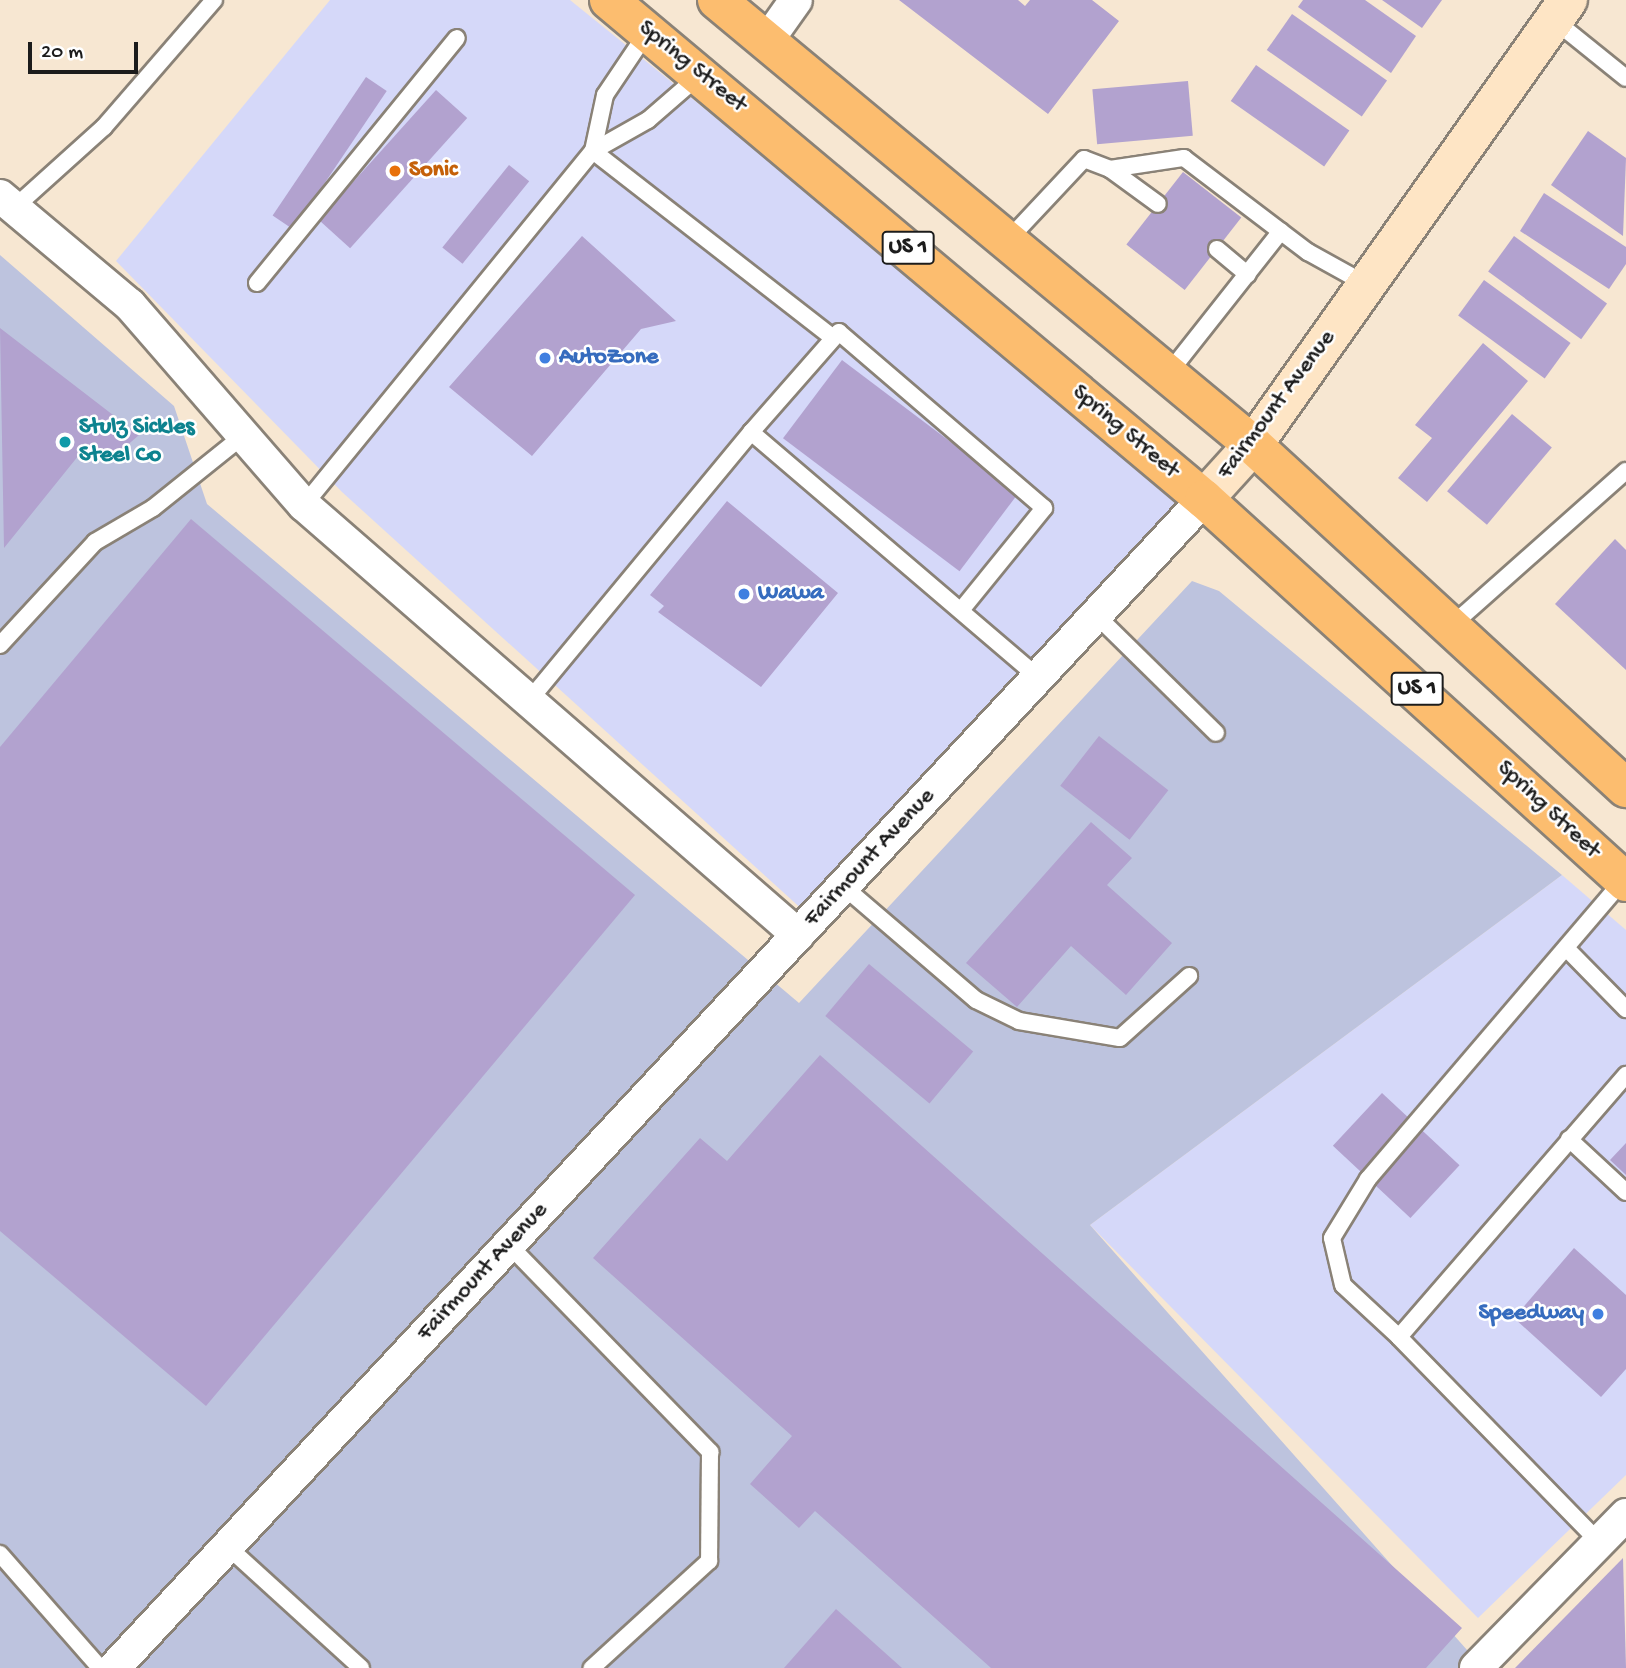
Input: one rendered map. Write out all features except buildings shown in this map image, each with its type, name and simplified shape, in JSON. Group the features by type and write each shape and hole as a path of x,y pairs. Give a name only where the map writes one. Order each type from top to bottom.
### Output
{"highway":[{"name":"Spring Street","path":"609,0 701,74 1204,499 1625,881"},
{"name":"US 1","path":"717,0 1253,445 1450,627 1623,780"}],"street":[{"path":"767,41 796,0"},
{"name":"Fairmount Avenue","path":"114,1668 1253,445 1561,10"},
{"path":"7,202 130,305 202,381 243,436 304,505 527,703 798,935"},
{"path":"1476,1668 1626,1516"}],"lane":[{"path":"7,202 104,127 214,0"},
{"path":"1561,10 1626,78"},
{"path":"593,151 605,95 648,31"},
{"path":"257,283 457,38"},
{"path":"304,505 593,151 648,120 701,74"},
{"path":"593,151 833,338"},
{"path":"1110,169 1184,158 1281,231 1366,284"},
{"path":"1008,240 1084,159 1110,169 1158,204"},
{"path":"1168,374 1281,231"},
{"path":"1217,249 1248,275"},
{"path":"527,703 751,432 839,332 1044,508 962,609"},
{"path":"751,432 962,609 1038,677"},
{"path":"0,645 95,542 153,508 243,436"},
{"path":"1450,627 1626,471"},
{"path":"1096,615 1216,733"},
{"path":"1599,1542 1399,1337 1343,1285 1332,1238 1368,1179 1625,881"},
{"path":"843,886 976,1000 1019,1021 1121,1038 1189,976"},
{"path":"1566,948 1626,1009"},
{"path":"1399,1337 1626,1075"},
{"path":"1569,1139 1626,1192"},
{"path":"509,1245 710,1452 709,1561 592,1668"},
{"path":"227,1546 361,1668"},
{"path":"0,1554 100,1668"}],"shaded area":[{"path":"330,0 570,0 1190,500 805,912 342,492 116,261"},
{"path":"0,255 174,406 207,504 799,1003 1192,581 1219,591 1562,875 1090,1225 1483,1668 0,1668"},
{"path":"1562,875 1626,930 1626,1475 1478,1618 1090,1225"}],"place":[{"name":"Sonic","path":"395,171"},
{"name":"AutoZone","path":"545,358"},
{"name":"Stulz Sickles Steel Co","path":"65,442"},
{"name":"Wawa","path":"744,594"},
{"name":"Speedway","path":"1598,1314"}]}
